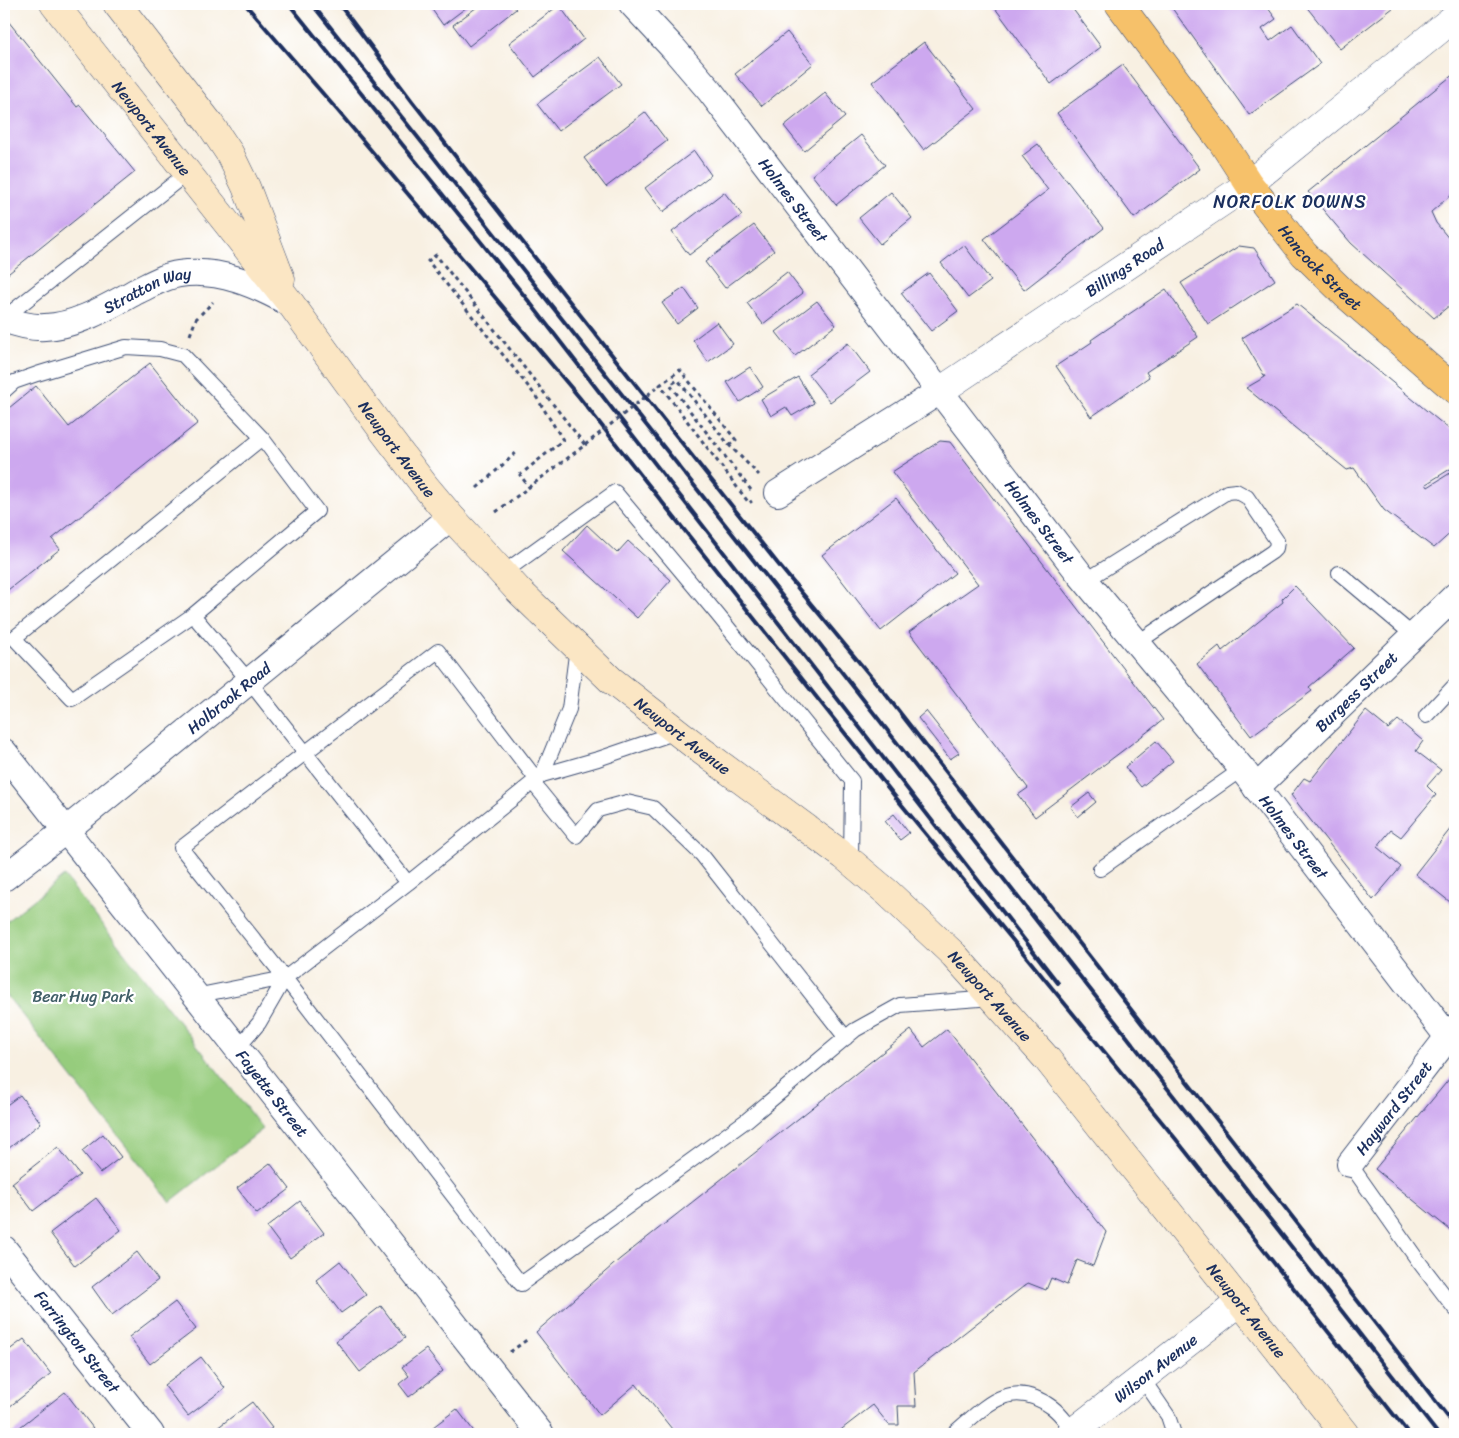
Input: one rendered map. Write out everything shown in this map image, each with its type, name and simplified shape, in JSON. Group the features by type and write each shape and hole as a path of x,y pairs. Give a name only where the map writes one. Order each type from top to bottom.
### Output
{"main road":[{"name":"Newport Avenue","path":"54,4 291,304 381,428 451,517 518,590 611,680 677,732 851,862 888,893 954,955 1047,1059 1344,1434"},
{"path":"117,4 210,124 230,154 246,187 291,304"},
{"name":"Hancock Street","path":"1119,4 1222,142 1250,184 1304,254 1346,295 1452,382"}],"street":[{"name":"Holmes Street","path":"639,6 710,91 1085,581 1249,779 1452,1033"},
{"name":"Billings Road","path":"778,493 940,391 1250,184 1455,17"},
{"name":"Stratton Way","path":"4,319 23,326 45,327 68,324 99,311 159,280 179,274 211,274 236,278 269,291 291,304"},
{"name":"Holbrook Road","path":"4,878 66,831 451,517"},
{"name":"Burgess Street","path":"1249,779 1453,601"},
{"name":"Fayette Street","path":"4,752 541,1434"},
{"name":"Hayward Street","path":"1350,1164 1452,1033"},
{"name":"Farrington Street","path":"4,1249 151,1434"},
{"name":"Wilson Avenue","path":"1072,1433 1240,1302"}],"lane":[{"path":"4,319 187,173"},
{"path":"4,390 14,382 126,347 160,349 183,354 262,438 317,511 193,615 72,700 9,639 262,438"},
{"path":"1085,581 1226,492 1236,491 1247,497 1277,541 1276,548 1137,643"},
{"path":"503,573 615,492 717,614 852,782 851,862"},
{"path":"1339,573 1414,636"},
{"path":"193,615 248,681 408,883"},
{"path":"537,779 569,709 577,646"},
{"path":"850,1034 702,855 653,808 627,802 598,810 576,836 537,779 438,651 181,848 285,978 521,1284 747,1120 850,1034 900,1004 993,998"},
{"path":"1426,716 1455,685"},
{"path":"237,1049 259,1023 285,978 408,883 537,779 677,732"},
{"path":"1100,869 1249,779"},
{"path":"195,996 285,978"},
{"path":"1350,1164 1419,1262 1455,1309"},
{"path":"1142,1378 1168,1416 1174,1434"},
{"path":"952,1434 984,1408 1004,1395 1021,1394 1033,1396 1053,1408 1072,1433"}],"path":[{"path":"529,487 520,475 563,440 535,395 428,261 436,255 585,445"},
{"path":"196,319 214,301"},
{"path":"496,512 680,370 736,440 729,445"},
{"path":"660,385 749,503 757,498 670,386 678,380 729,445 778,493"},
{"path":"477,488 517,452"},
{"path":"505,1356 528,1339"}],"green space":[{"name":"Bear Hug Park","path":"64,876 263,1129 170,1202 4,992 4,923"}],"building":[{"path":"428,4 471,4 443,25"},
{"path":"481,4 511,4 516,9 469,46 453,25"},
{"path":"992,4 1069,4 1101,47 1051,84"},
{"path":"1169,4 1265,4 1276,19 1262,29 1270,41 1292,25 1320,64 1249,115"},
{"path":"1398,4 1340,49 1305,5"},
{"path":"559,5 584,39 535,77 509,43"},
{"path":"4,16 77,107 80,105 135,172 4,277"},
{"path":"787,32 813,64 762,106 735,74"},
{"path":"924,42 976,109 924,150 872,82"},
{"path":"600,57 621,84 558,131 537,104"},
{"path":"1123,65 1200,169 1134,218 1057,113"},
{"path":"1455,73 1455,198 1452,194 1431,212 1436,223 1455,246 1455,312 1450,305 1434,318 1351,243 1308,192"},
{"path":"825,93 845,117 804,151 784,126"},
{"path":"645,112 667,141 606,187 584,158"},
{"path":"861,135 885,165 836,205 812,175"},
{"path":"1038,144 1104,228 1024,290 984,239 1048,190 1022,156"},
{"path":"694,151 711,175 663,212 645,188"},
{"path":"724,192 742,215 689,255 672,232"},
{"path":"891,192 912,218 880,244 859,218"},
{"path":"754,225 774,251 725,288 705,262"},
{"path":"964,245 991,281 968,298 941,263"},
{"path":"1239,246 1254,248 1275,280 1208,324 1181,283"},
{"path":"787,272 803,293 763,324 747,303"},
{"path":"929,273 958,311 931,331 901,293"},
{"path":"684,288 698,308 677,324 662,303"},
{"path":"1166,289 1198,337 1146,372 1149,377 1091,417 1056,366"},
{"path":"817,301 836,325 795,356 776,332"},
{"path":"1297,304 1455,434 1455,466 1426,484 1428,487 1455,470 1455,512 1449,516 1455,522 1455,529 1434,548 1384,510 1354,468 1347,470 1246,388 1265,377 1242,338"},
{"path":"717,322 733,344 708,362 693,340"},
{"path":"848,343 870,372 830,402 808,374"},
{"path":"150,363 198,423 52,539 60,549 4,593 4,412 36,386 69,427"},
{"path":"750,367 763,387 740,402 727,382"},
{"path":"798,377 814,403 792,416 786,407 771,416 761,399"},
{"path":"940,441 950,442 1163,720 1035,817 1018,795 1028,788 909,632 978,584 892,472"},
{"path":"896,498 955,573 881,631 822,555"},
{"path":"587,525 617,553 628,541 671,580 637,618 563,551"},
{"path":"1295,586 1354,648 1309,687 1312,691 1251,736 1197,664 1219,646 1222,651 1283,602 1282,599"},
{"path":"926,711 959,753 950,759 918,718"},
{"path":"1366,711 1388,729 1398,720 1423,741 1416,751 1441,770 1427,786 1436,795 1401,837 1391,830 1377,847 1401,867 1373,900 1291,795 1304,778 1310,781"},
{"path":"1156,741 1173,761 1141,787 1125,767"},
{"path":"1089,793 1096,802 1078,817 1071,807"},
{"path":"894,814 909,833 900,840 885,821"},
{"path":"1455,823 1455,906 1415,874"},
{"path":"947,1029 1106,1232 1093,1266 1077,1260 1067,1285 1051,1278 1046,1290 1028,1283 914,1372 916,1406 898,1406 899,1425 889,1425 873,1405 838,1432 839,1434 676,1434 636,1384 600,1415 536,1332 620,1259 911,1030 924,1047"},
{"path":"1455,1072 1455,1234 1375,1169"},
{"path":"20,1095 41,1123 4,1152 4,1107"},
{"path":"103,1134 121,1157 100,1173 82,1151"},
{"path":"58,1147 80,1175 33,1211 12,1183"},
{"path":"270,1163 290,1189 257,1214 237,1188"},
{"path":"96,1198 121,1230 75,1266 50,1233"},
{"path":"300,1201 324,1233 290,1258 267,1227"},
{"path":"137,1252 158,1280 112,1315 92,1287"},
{"path":"340,1261 366,1295 341,1313 316,1280"},
{"path":"175,1302 196,1329 150,1364 129,1337"},
{"path":"381,1306 405,1338 360,1372 336,1341"},
{"path":"24,1339 51,1374 4,1411 4,1354"},
{"path":"426,1349 443,1371 409,1397 399,1384 409,1376 402,1367"},
{"path":"201,1357 225,1388 188,1416 164,1385"},
{"path":"65,1392 93,1428 85,1434 11,1434"},
{"path":"252,1402 272,1428 264,1434 209,1434"},
{"path":"457,1409 476,1434 438,1434 433,1427"}],"railway":[{"path":"245,4 338,111 579,397 897,799 1175,1138 1409,1434"},
{"path":"289,4 531,304 1058,983"},
{"path":"312,4 801,620 1438,1434"},
{"path":"339,4 412,101 547,273 778,564 887,696 1455,1426"}],"district":[{"name":"NORFOLK DOWNS","path":"1290,202"}]}
